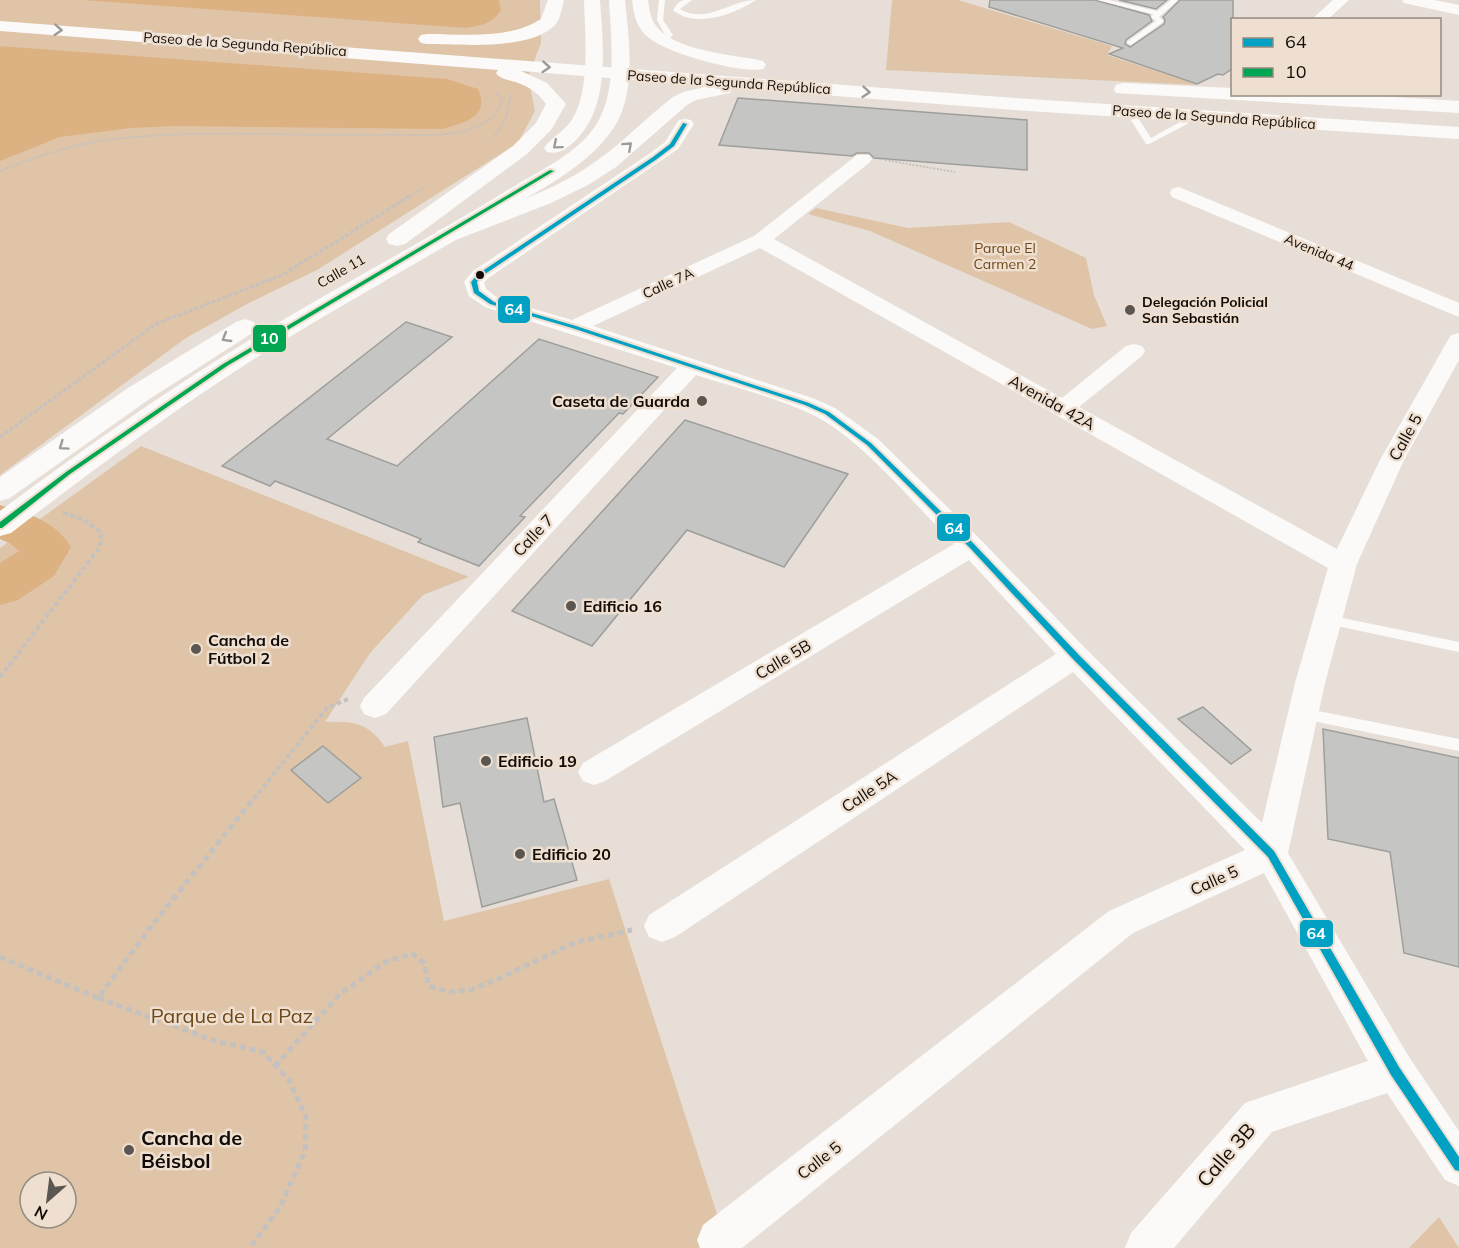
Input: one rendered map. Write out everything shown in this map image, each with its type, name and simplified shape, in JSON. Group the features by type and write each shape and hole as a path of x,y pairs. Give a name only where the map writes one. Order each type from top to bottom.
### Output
{"main road":[{"path":"414,39 493,38 533,32 549,22 556,0"},
{"name":"Calle 11","path":"0,491 36,464 201,353 397,239 501,183 548,153 574,129 582,118 590,98 594,33 592,0"},
{"name":"Calle 11","path":"0,526 68,473 225,365 445,236 579,154 606,123 615,100 620,34 617,0"},
{"path":"640,0 645,23 665,40 691,52 780,77"},
{"path":"1410,0 1459,10"},
{"name":"Paseo de la Segunda República","path":"0,12 366,39 780,77"},
{"name":"Paseo de la Segunda República","path":"0,26 389,47 939,89 1459,134"},
{"path":"366,39 389,47 519,76 537,83 556,104 544,126 520,150 397,239"},
{"path":"445,236 528,204 598,170 672,107 690,96 780,77"},
{"path":"939,89 1135,120 1459,143"},
{"name":"Paseo de la Segunda República","path":"1231,94 1105,90 1459,117"},
{"path":"1272,96 1459,107"}],"street":[{"path":"1320,18 1342,0"},
{"path":"685,124 672,145 480,275 474,282 474,287 482,298 781,394 827,412 869,444 972,546 1075,656 1271,854 1395,1071 1459,1166"},
{"name":"Calle 7A","path":"574,327 761,240 863,159"},
{"name":"Avenida 44","path":"1179,193 1459,311"},
{"name":"Avenida 42A","path":"761,240 1343,564"},
{"path":"1064,408 1134,351"},
{"name":"Calle 5","path":"718,1240 1121,922 1271,854 1303,714 1343,564 1392,460 1455,356"},
{"name":"Calle 7","path":"375,706 692,366"},
{"name":"Calle 5B","path":"594,772 972,546"},
{"name":"Calle 5A","path":"662,926 1075,656"},
{"name":"Calle 3B","path":"1146,1248 1259,1117 1395,1071"}],"lane":[{"path":"662,0 660,20 669,35 665,40"},
{"path":"689,0 680,4 676,10 693,17 720,12 753,0"},
{"path":"720,12 721,0"},
{"path":"1100,0 1157,13"},
{"path":"1131,43 1161,21 1154,17 1175,0"},
{"path":"1328,620 1459,647"},
{"path":"1303,714 1459,746"}],"path":[{"path":"0,171 49,151 119,138 169,134 332,136 455,133 481,124 497,115 501,109 502,99 488,86"},
{"path":"488,146 499,131 511,104 512,95 505,87"},
{"path":"863,159 889,160 955,172"},
{"path":"0,437 156,324 268,282 433,182"},
{"path":"0,677 100,548 101,532 84,520 55,510"},
{"path":"98,998 150,927 327,708 348,699 375,706"},
{"path":"275,1066 341,993 387,961 413,954 424,963 429,986 455,992 470,989 511,973 566,945 594,935 662,926"},
{"path":"0,957 98,998 212,1040 263,1052 289,1080 306,1117 305,1151 280,1207 250,1248"}],"green space":[{"path":"0,0 540,0 541,43 528,77 535,111 518,143 317,270 247,304 186,338 0,475"},
{"path":"892,0 958,0 1112,46 1107,55 1199,85 886,70"},
{"name":"Parque El Carmen 2","path":"816,208 908,228 1009,222 1086,258 1094,295 1107,326 1092,329 870,231 808,214"},
{"name":"Parque de La Paz","path":"141,446 469,577 423,595 370,653 325,722 359,725 372,732 385,747 408,741 444,921 609,879 728,1248 0,1248 0,548"},
{"path":"1439,1217 1459,1248 1409,1248"}],"shaded area":[{"path":"83,0 499,0 501,10 491,21 466,28"},
{"path":"0,46 447,79 478,89 481,106 473,117 442,129 176,126 131,128 60,137 0,161"}],"building":[{"path":"990,0 1095,0 1149,15 1152,21 1126,40 1125,44 1130,47 1164,24 1163,17 1180,0 1233,0 1231,69 1223,75 1218,74 1197,84 1109,54 1123,48 989,7"},
{"path":"1119,0 1167,0 1156,9"},
{"path":"738,98 1027,120 1027,170 874,158 869,153 857,153 852,156 719,145"},
{"path":"406,322 452,337 327,439 397,466 539,339 658,377 623,414 619,413 520,516 525,517 479,566 418,542 421,539 275,481 270,486 222,466"},
{"path":"685,420 848,474 784,567 687,530 592,646 512,611"},
{"path":"1203,707 1251,750 1231,764 1178,719"},
{"path":"527,718 544,802 554,799 577,880 482,907 460,803 443,807 434,737"},
{"path":"1323,729 1459,758 1459,967 1404,953 1390,852 1328,839"},
{"path":"323,746 361,778 328,803 291,770"}],"waterway":[{"path":"0,521 28,532 46,547 36,564 0,587"}],"transit line":[{"name":"64","path":"685,124 672,145 655,158 480,275 474,282 476,292 492,303 574,327 807,404 827,413 869,444 972,546 1075,656 1271,854 1395,1071 1459,1166"},
{"name":"10","path":"0,526 68,473 225,365 552,171"}],"place":[{"name":"Delegación Policial San Sebastián","path":"1130,310"},
{"name":"Caseta de Guarda","path":"702,401"},
{"name":"Edificio 16","path":"571,606"},
{"name":"Cancha de Fútbol 2","path":"196,649"},
{"name":"Edificio 19","path":"486,761"},
{"name":"Edificio 20","path":"520,854"},
{"name":"Cancha de Béisbol","path":"129,1150"}]}
